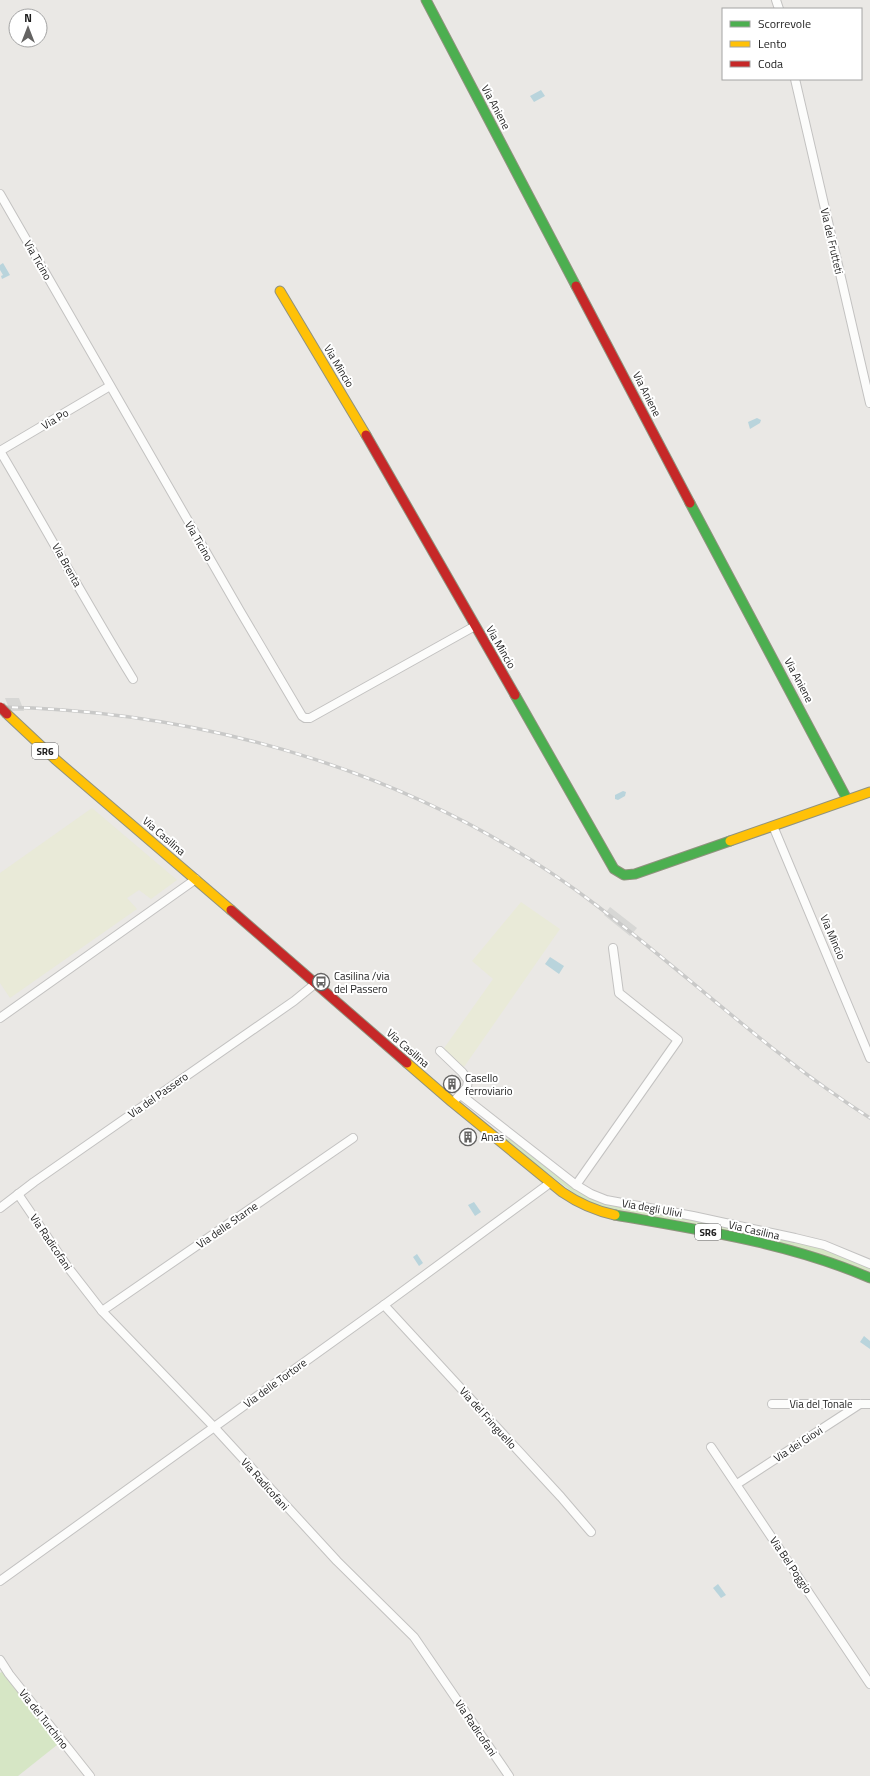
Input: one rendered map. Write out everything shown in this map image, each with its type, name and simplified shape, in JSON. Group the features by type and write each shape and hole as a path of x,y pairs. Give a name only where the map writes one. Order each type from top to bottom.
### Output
{"street":[{"name":"Via Aniene","path":"426,0 704,531 763,638 847,799"},
{"name":"Via dei Frutteti","path":"795,80 870,403"},
{"name":"Via Ticino","path":"0,194 244,618 304,717 310,718 475,626"},
{"name":"Via Mincio","path":"280,291 368,439 616,872 626,875 635,874 870,792"},
{"name":"Via Po","path":"0,451 110,386"},
{"name":"Via Brenta","path":"0,451 41,519 132,679"},
{"name":"Via Casilina","path":"0,707 60,763 196,879 452,1102 550,1183 577,1202 600,1212 725,1236 796,1252 870,1278"},
{"name":"Via Mincio","path":"773,826 870,1058"},
{"path":"0,1018 196,879"},
{"path":"576,1185 678,1040 619,993 613,948"},
{"name":"Via del Passero","path":"0,1208 294,1001 316,983"},
{"path":"440,1051 467,1078 468,1086 461,1095 452,1102"},
{"name":"Via degli Ulivi","path":"461,1095 576,1185 591,1194 606,1200 739,1225 824,1245 870,1264"},
{"name":"Via delle Starne","path":"102,1311 353,1138"},
{"name":"Via delle Tortore","path":"0,1581 384,1305 550,1183"},
{"name":"Via Radicofani","path":"18,1194 67,1266 102,1311 214,1427 337,1561 414,1636 509,1776"},
{"name":"Via del Fringuello","path":"384,1305 591,1532"},
{"name":"Via del Tonale","path":"772,1404 870,1404"},
{"name":"Via dei Giovi","path":"737,1484 860,1404"},
{"name":"Via Bel Poggio","path":"711,1447 870,1684"},
{"name":"Via del Turchino","path":"0,1660 9,1674 90,1776"}],"green space":[{"path":"92,808 177,880 151,899 139,890 127,898 137,909 10,998 0,983 0,873"},
{"path":"521,902 560,929 464,1067 442,1051 493,979 472,961"},
{"path":"500,1137 516,1141 590,1195 820,1246 870,1266 870,1273 610,1209 583,1200"},
{"path":"6,1669 62,1741 18,1776 0,1776 0,1673"}],"water":[{"path":"541,90 545,96 534,102 530,96"},
{"path":"3,263 10,275 2,279 1,276 3,275 0,270 0,265"},
{"path":"757,418 761,420 760,423 750,429 748,422"},
{"path":"623,791 626,792 625,796 618,800 615,799 615,795"},
{"path":"550,957 564,966 559,974 545,964"},
{"path":"474,1202 481,1212 475,1216 468,1205"},
{"path":"417,1254 423,1263 419,1266 413,1257"},
{"path":"864,1336 870,1341 870,1349 860,1342"},
{"path":"718,1584 726,1595 721,1598 713,1588"}],"pier":[{"path":"5,698 19,698 24,711 10,711"},
{"path":"610,907 637,928 630,936 604,915"}],"railway":[{"path":"0,707 80,711 159,721 237,737 314,759 389,787 461,820 531,860 596,905 764,1042 834,1094 870,1118"}],"traffic: fast":[{"path":"426,0 576,286"},
{"path":"690,503 847,799"},
{"path":"515,695 614,869 624,875 635,874 730,841"},
{"path":"615,1215 712,1232 777,1247 840,1266 870,1278"}],"traffic: slow":[{"path":"280,291 366,435"},
{"path":"7,714 55,759 231,910"},
{"path":"730,841 870,792"},
{"path":"407,1063 562,1192 587,1206 615,1215"}],"traffic: jam":[{"path":"576,286 690,503"},
{"path":"366,435 515,695"},
{"path":"0,707 7,714"},
{"path":"231,910 407,1063"}],"place":[{"name":"Casilina /via del Passero","path":"321,982"},
{"name":"Casello ferroviario","path":"452,1084"},
{"name":"Anas","path":"468,1137"}]}
